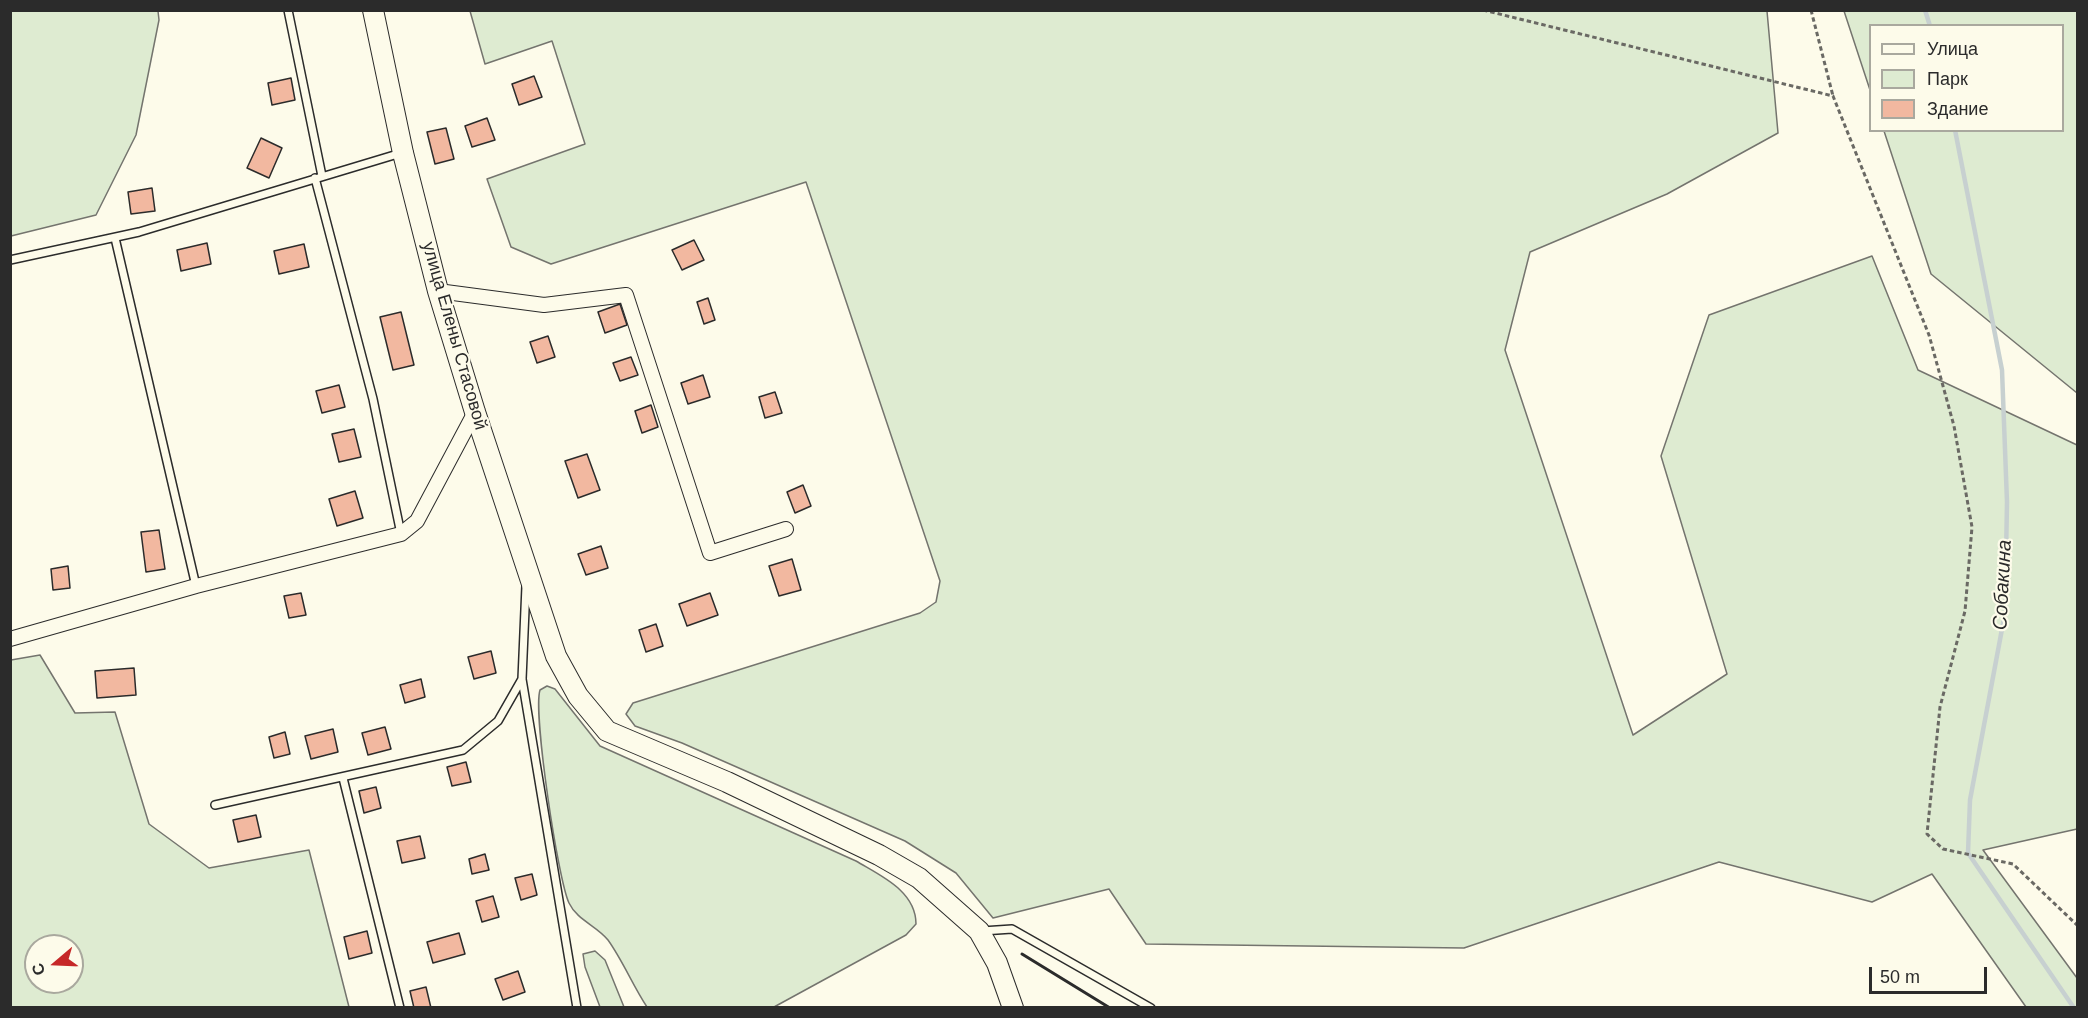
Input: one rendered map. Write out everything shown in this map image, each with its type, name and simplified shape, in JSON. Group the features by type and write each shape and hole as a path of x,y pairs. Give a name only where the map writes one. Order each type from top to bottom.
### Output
{"main road":[{"name":"улица Елены Стасовой","path":"373,10 403,153 438,291 475,412 556,656 578,696 607,731 727,782 879,855 919,878 979,931 1017,1005"}],"street":[{"path":"438,291 544,305 626,294 710,553 786,529"},
{"path":"10,639 196,586 400,534 417,521 475,412"}],"lane":[{"path":"288,10 318,177 373,399 400,534"},
{"path":"10,260 116,238 403,153"},
{"path":"116,238 196,586"},
{"path":"527,571 522,679 577,1008"},
{"path":"215,805 463,750 498,721 522,679"},
{"path":"343,778 400,1008"},
{"path":"979,931 1012,929 1151,1008"}],"path":[{"path":"1483,10 1833,96"},
{"path":"1811,10 1833,96 1929,335 1954,426 1972,527 1965,611 1940,707 1927,834 1943,849 2013,864 2078,926"}],"green space":[{"path":"10,11 158,11 159,20 136,135 96,215 11,236"},
{"path":"470,11 1767,11 1778,133 1667,194 1530,252 1505,350 1633,735 1727,674 1661,456 1709,315 1872,256 1918,370 2077,445 2077,829 1983,850 2077,978 2077,1007 2026,1007 1932,874 1872,902 1719,862 1464,948 1146,944 1109,889 993,918 956,873 905,841 682,743 635,726 626,714 633,703 920,613 936,602 940,581 806,182 551,264 511,247 487,179 585,144 552,41 485,64"},
{"path":"1844,11 2077,11 2077,393 1931,274 1884,132 2064,132 2064,24 1869,24 1869,87"},
{"path":"40,655 75,713 115,712 149,824 209,868 309,850 349,1007 11,1007 11,660"},
{"path":"547,686 555,689 600,746 856,861 886,879 904,894 914,912 916,924 906,935 774,1007 647,1007 608,940 573,909 564,888 548,796 540,730 540,690"},
{"path":"595,951 605,960 624,1007 600,1007 585,967 583,954"}],"building":[{"path":"534,76 542,97 519,105 512,84"},
{"path":"291,78 295,100 272,105 268,83"},
{"path":"487,118 495,140 472,147 465,126"},
{"path":"446,128 454,159 435,164 427,132"},
{"path":"261,138 282,148 269,178 247,168"},
{"path":"152,188 155,211 131,214 128,192"},
{"path":"694,240 704,260 682,270 672,250"},
{"path":"207,243 211,264 181,271 177,250"},
{"path":"304,244 309,267 279,274 274,251"},
{"path":"708,298 715,320 704,324 697,302"},
{"path":"620,304 627,325 605,333 598,312"},
{"path":"401,312 414,365 393,370 380,317"},
{"path":"548,336 555,357 537,363 530,342"},
{"path":"631,357 638,375 620,381 613,363"},
{"path":"703,375 710,397 688,404 681,383"},
{"path":"339,385 345,407 322,413 316,391"},
{"path":"775,392 782,413 765,418 759,397"},
{"path":"651,405 658,427 642,433 635,411"},
{"path":"354,429 361,457 339,462 332,434"},
{"path":"587,454 600,490 578,498 565,461"},
{"path":"803,485 811,506 795,513 787,492"},
{"path":"355,491 363,518 337,526 329,499"},
{"path":"159,530 165,569 146,572 141,532"},
{"path":"601,546 608,568 586,575 578,554"},
{"path":"792,559 801,590 779,596 769,566"},
{"path":"68,566 70,588 53,590 51,569"},
{"path":"301,593 306,615 289,618 284,596"},
{"path":"710,593 718,615 687,626 679,604"},
{"path":"656,624 663,646 646,652 639,630"},
{"path":"491,651 496,673 474,679 468,657"},
{"path":"134,668 136,695 97,698 95,671"},
{"path":"421,679 425,697 405,703 400,685"},
{"path":"385,727 391,749 368,755 362,733"},
{"path":"333,729 338,752 311,759 305,736"},
{"path":"285,732 290,754 274,758 269,737"},
{"path":"466,762 471,782 452,786 447,767"},
{"path":"376,787 381,808 364,813 359,791"},
{"path":"256,815 261,837 238,842 233,820"},
{"path":"420,836 425,858 402,863 397,841"},
{"path":"485,854 489,870 472,874 469,859"},
{"path":"532,874 537,895 521,900 515,878"},
{"path":"493,896 499,917 482,922 476,901"},
{"path":"367,931 372,953 349,959 344,937"},
{"path":"459,933 465,954 433,963 427,942"},
{"path":"518,971 525,992 503,1000 495,979"},
{"path":"426,987 431,1008 414,1008 410,991"}],"waterway":[{"name":"Собакина","path":"1925,10 1929,24"},
{"name":"Собакина","path":"1955,132 2002,370 2007,502 2005,613 1970,800 1968,853 2074,1008"}],"wall":[{"path":"1022,954 1110,1008"}]}
